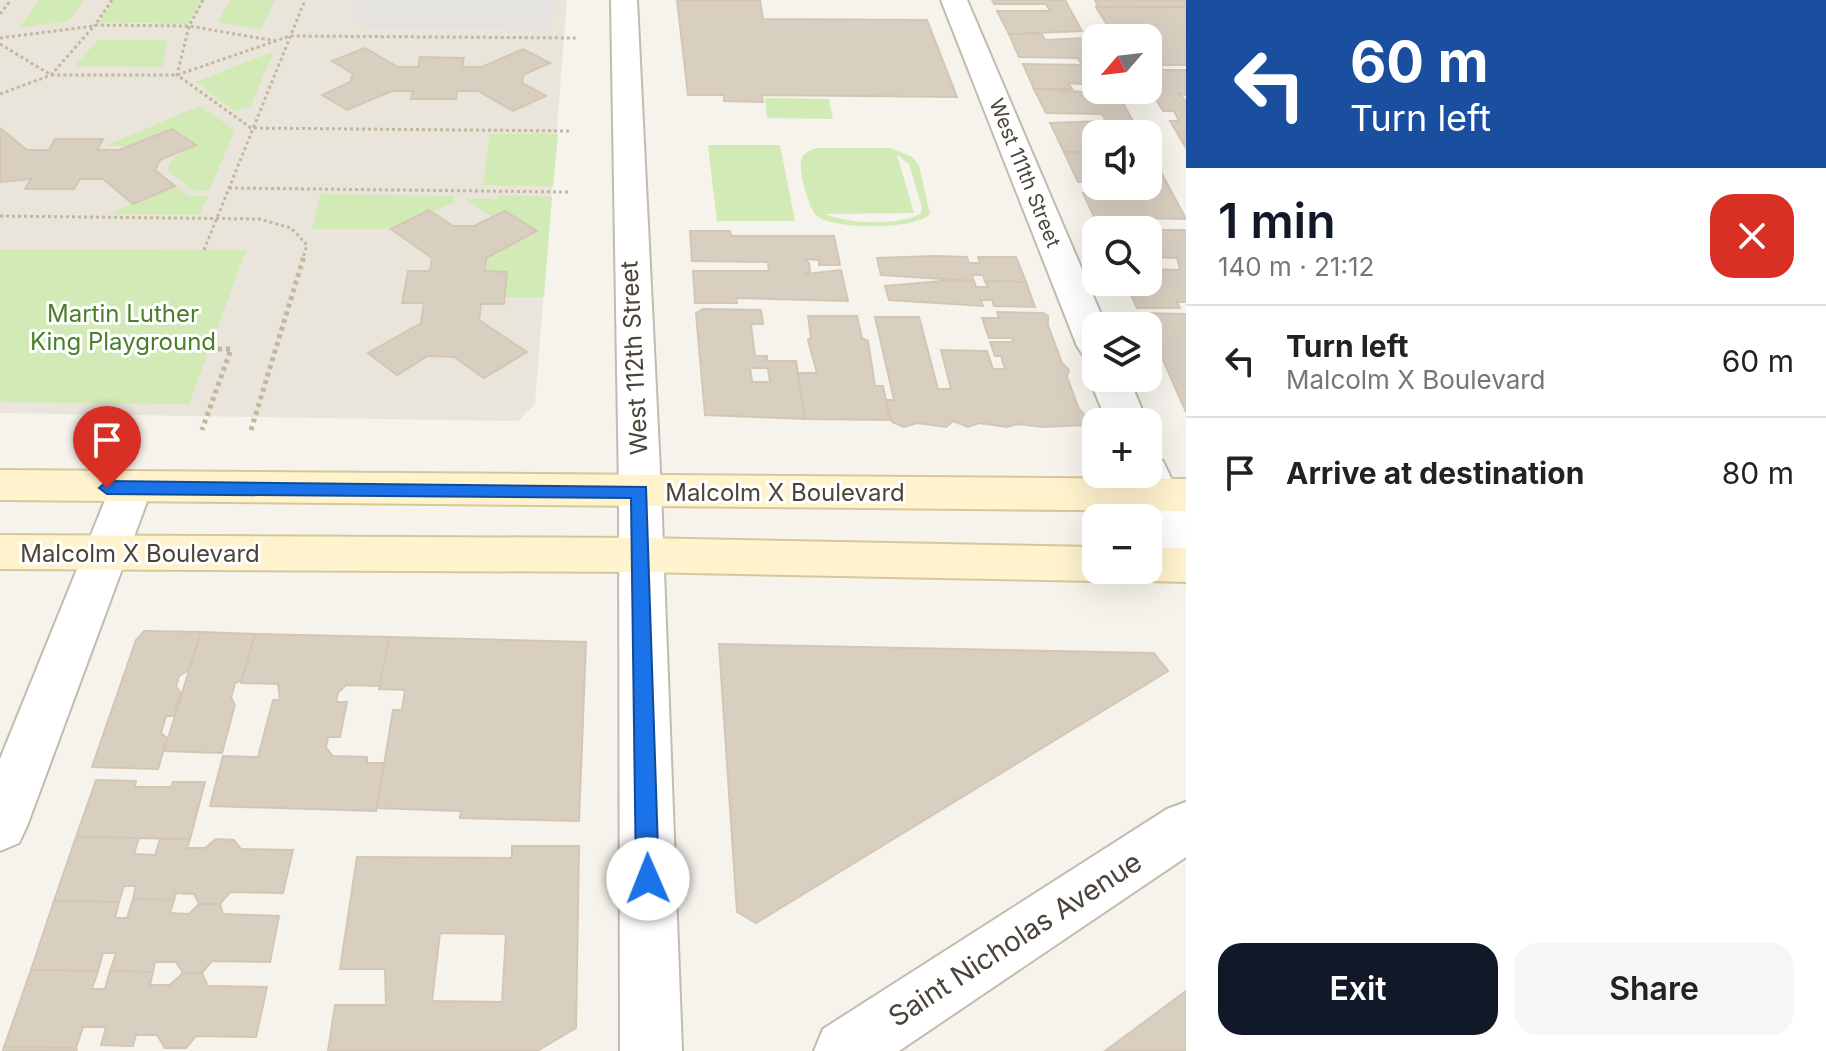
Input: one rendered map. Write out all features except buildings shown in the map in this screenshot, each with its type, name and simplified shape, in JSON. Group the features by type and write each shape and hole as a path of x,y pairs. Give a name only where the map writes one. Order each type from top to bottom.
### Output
{"main road":[{"name":"Malcolm X Boulevard","path":"0,485 640,491 1164,487"},
{"name":"Malcolm X Boulevard","path":"0,552 642,555 1082,564"},
{"path":"1162,564 1186,563"}],"street":[{"name":"West 112th Street","path":"624,0 631,299 642,555 651,1051"},
{"name":"West 111th Street","path":"954,0 1082,312"},
{"path":"1164,487 1186,563"},
{"path":"0,826 131,488"},
{"name":"Saint Nicholas Avenue","path":"845,1051 1186,827"}],"path":[{"path":"0,14 11,0"},
{"path":"51,75 95,25 112,0"},
{"path":"177,75 189,26 203,0"},
{"path":"204,250 305,0"},
{"path":"0,38 95,25 189,26 277,41"},
{"path":"0,94 51,75 177,75 290,36 576,38"},
{"path":"0,44 51,75"},
{"path":"177,75 251,128 570,131"},
{"path":"229,188 568,192"},
{"path":"0,216 251,218 288,226 304,238 307,245 251,430"},
{"path":"202,349 231,349 202,430"}],"shaded area":[{"path":"0,0 567,0 535,404 518,421 0,413"},
{"path":"362,0 555,0 551,29 367,28 353,19 351,10"}],"green space":[{"path":"38,0 84,0 69,21 19,28"},
{"path":"114,0 201,0 188,24 99,22"},
{"path":"230,0 275,0 261,29 218,22"},
{"path":"98,40 168,40 162,67 75,66"},
{"path":"274,51 250,107 234,111 196,82"},
{"path":"765,98 829,99 833,119 767,118"},
{"path":"199,106 235,130 209,191 192,190 167,169 174,157 196,145 172,129 128,146 105,146"},
{"path":"490,134 558,134 553,186 483,185"},
{"path":"708,145 780,145 795,221 717,221"},
{"path":"817,148 890,148 912,157 919,165 930,214 908,223 875,226 840,224 817,216 807,197 801,163 804,154","holes":["897,155 909,164 922,208 920,214 911,218 872,222 825,214 914,213"]},
{"path":"175,186 189,196 208,196 199,215 108,214"},
{"path":"320,194 453,196 455,202 391,229 312,229"},
{"path":"499,195 552,197 544,297 504,297 507,272 485,271 486,258 536,231 493,217 464,198 498,199"},
{"name":"Martin Luther King Playground","path":"0,249 246,250 189,404 0,402"}],"route":[{"path":"107,488 640,491 648,879"}]}
